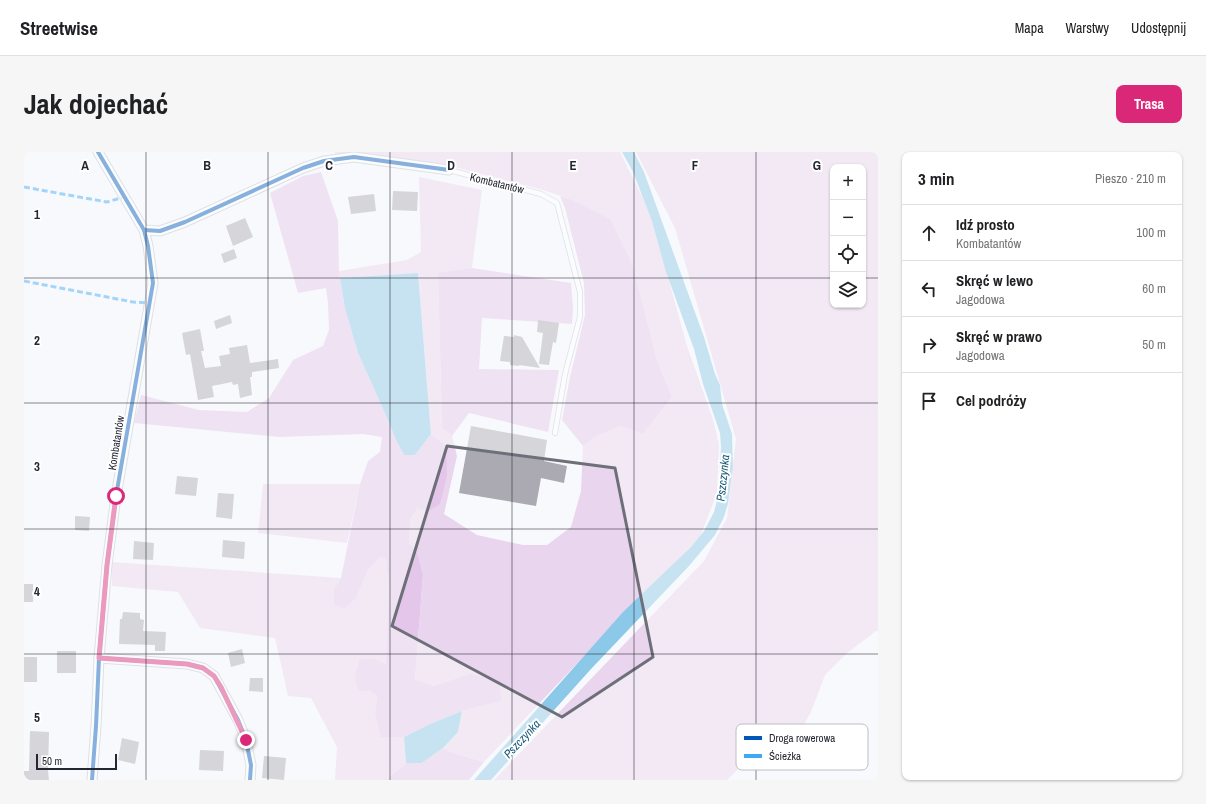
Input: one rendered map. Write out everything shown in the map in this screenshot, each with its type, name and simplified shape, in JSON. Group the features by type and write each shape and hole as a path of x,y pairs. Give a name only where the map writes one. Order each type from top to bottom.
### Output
{"street":[{"name":"Kombatantów","path":"92,780 99,658 107,565 116,496 153,283 148,246 144,230 98,152"},
{"name":"Kombatantów","path":"144,230 160,232 303,168 324,162 354,157 449,170"},
{"path":"99,658 187,664 203,668 214,676 234,713 246,740 251,765 250,780"}],"lane":[{"name":"Kombatantów","path":"449,170 541,194 557,202 580,292 580,317 565,374 555,433"}],"highlighted area":[{"path":"447,446 615,468 653,657 562,717 392,626"}],"shaded area":[{"path":"335,152 357,152 335,155"},
{"path":"357,152 620,152 655,222 666,270 687,346 713,419 719,445 717,494 699,539 622,616 484,762 456,754 443,748 458,732 462,711 501,701 469,674 434,686 415,681 423,574 417,552 409,543 410,520 446,446 431,434 418,273 340,278 339,271 407,260 421,252 419,177 482,190 472,268 438,274 442,428 452,436 457,456 444,514 477,535 523,545 547,545 571,527 581,491 583,446 595,437 620,426 643,434 672,397 657,360 633,266 570,199 543,190 454,167"},
{"path":"636,152 878,152 878,631 846,654 825,675 811,712 804,724 736,724 737,770 727,780 494,780 704,561 727,518 736,439 675,228"},
{"path":"321,172 338,221 339,271 345,309 358,353 396,440 404,455 415,455 431,434 446,446 447,475 440,504 428,511 417,508 410,520 409,543 417,552 423,574 415,680 434,686 469,674 500,681 501,701 462,711 430,724 404,737 380,737 375,714 377,695 369,691 358,691 355,675 360,659 374,659 386,664 389,590 386,559 380,557 368,570 356,598 344,609 334,604 334,589 341,578 360,484 368,461 380,452 382,437 363,434 280,437 134,423 141,395 199,410 247,412 269,398 293,360 323,346 329,330 326,288 298,293 270,193 303,176"},
{"path":"560,196 570,199 610,219 633,266 657,360 672,397 643,434 620,426 595,437 583,446 562,420 570,377 585,315 584,283 565,208"},
{"path":"472,268 571,283 573,308 572,324 482,318 479,369 559,370 548,432 469,413 452,436 442,428 438,273"},
{"path":"263,484 360,484 347,543 258,533"},
{"path":"380,557 386,559 389,590 389,667 369,691 377,694 375,714 380,737 404,737 406,763 388,778 388,780 335,780 337,747 311,698 288,696 275,638 200,628 178,592 112,586 112,562 341,578 334,589 356,598 368,570"},
{"path":"443,748 456,754 484,762 469,780 388,780 388,778 406,763 422,763"}],"water":[{"name":"Pszczynka","path":"622,152 634,152 644,172 720,385 722,404 732,434 733,467 728,504 724,517 715,535 689,566 591,669 491,780 474,780 623,612 691,547 704,531 714,512 718,496 721,447 720,433 703,384 694,349 666,272 652,221 633,172"},
{"path":"418,273 431,434 415,455 404,455 358,353 345,309 340,278"},
{"path":"462,711 458,732 443,748 422,763 406,763 404,737 430,724"}],"building":[{"path":"393,191 418,192 417,211 392,210"},
{"path":"374,194 376,211 351,214 348,197"},
{"path":"245,218 253,237 233,246 226,226"},
{"path":"234,249 237,258 224,263 221,254"},
{"path":"230,315 232,323 216,329 214,321"},
{"path":"538,320 559,323 556,343 553,342 549,365 539,364 543,333 537,332"},
{"path":"200,329 204,351 201,351 205,368 221,366 219,356 230,354 229,348 247,345 250,363 278,359 279,368 252,372 252,377 250,377 252,395 240,398 238,384 233,385 232,382 212,386 214,397 198,400 190,354 186,355 182,333"},
{"path":"514,335 522,337 540,368 510,365 510,362 500,361 504,336 514,337"},
{"path":"471,426 547,440 544,461 567,466 564,483 541,478 536,506 459,493"},
{"path":"177,476 198,478 196,496 175,494"},
{"path":"218,493 234,494 232,519 216,517"},
{"path":"75,516 90,517 89,531 75,530"},
{"path":"223,540 245,542 244,559 222,557"},
{"path":"134,541 154,543 153,560 133,559"},
{"path":"24,584 33,584 33,602 24,602"},
{"path":"123,612 140,613 140,619 144,620 143,631 166,632 165,651 155,651 155,645 119,644 120,619 122,619"},
{"path":"242,649 245,663 231,667 228,653"},
{"path":"57,651 76,651 76,673 57,673"},
{"path":"24,657 37,657 37,682 24,682"},
{"path":"250,678 263,678 263,692 249,691"},
{"path":"30,731 49,732 49,780 24,780 24,771 29,771"},
{"path":"122,738 139,742 135,764 118,760"},
{"path":"200,750 224,751 223,771 199,770"},
{"path":"264,756 286,758 284,780 262,778"}],"marked path":[{"path":"24,187 107,202 124,197"},
{"path":"24,281 133,302 150,303"}],"cycle path":[{"path":"92,780 99,658 107,565 116,496 153,283 148,246 144,230 98,152"},
{"path":"144,230 160,231 185,222 303,168 324,161 354,157 449,170"},
{"path":"99,658 187,664 203,668 214,676 238,720 246,740 251,765 250,780"}],"route":[{"path":"116,496 107,565 99,658 187,664 203,668 214,676 221,687 238,720 246,740"}]}
